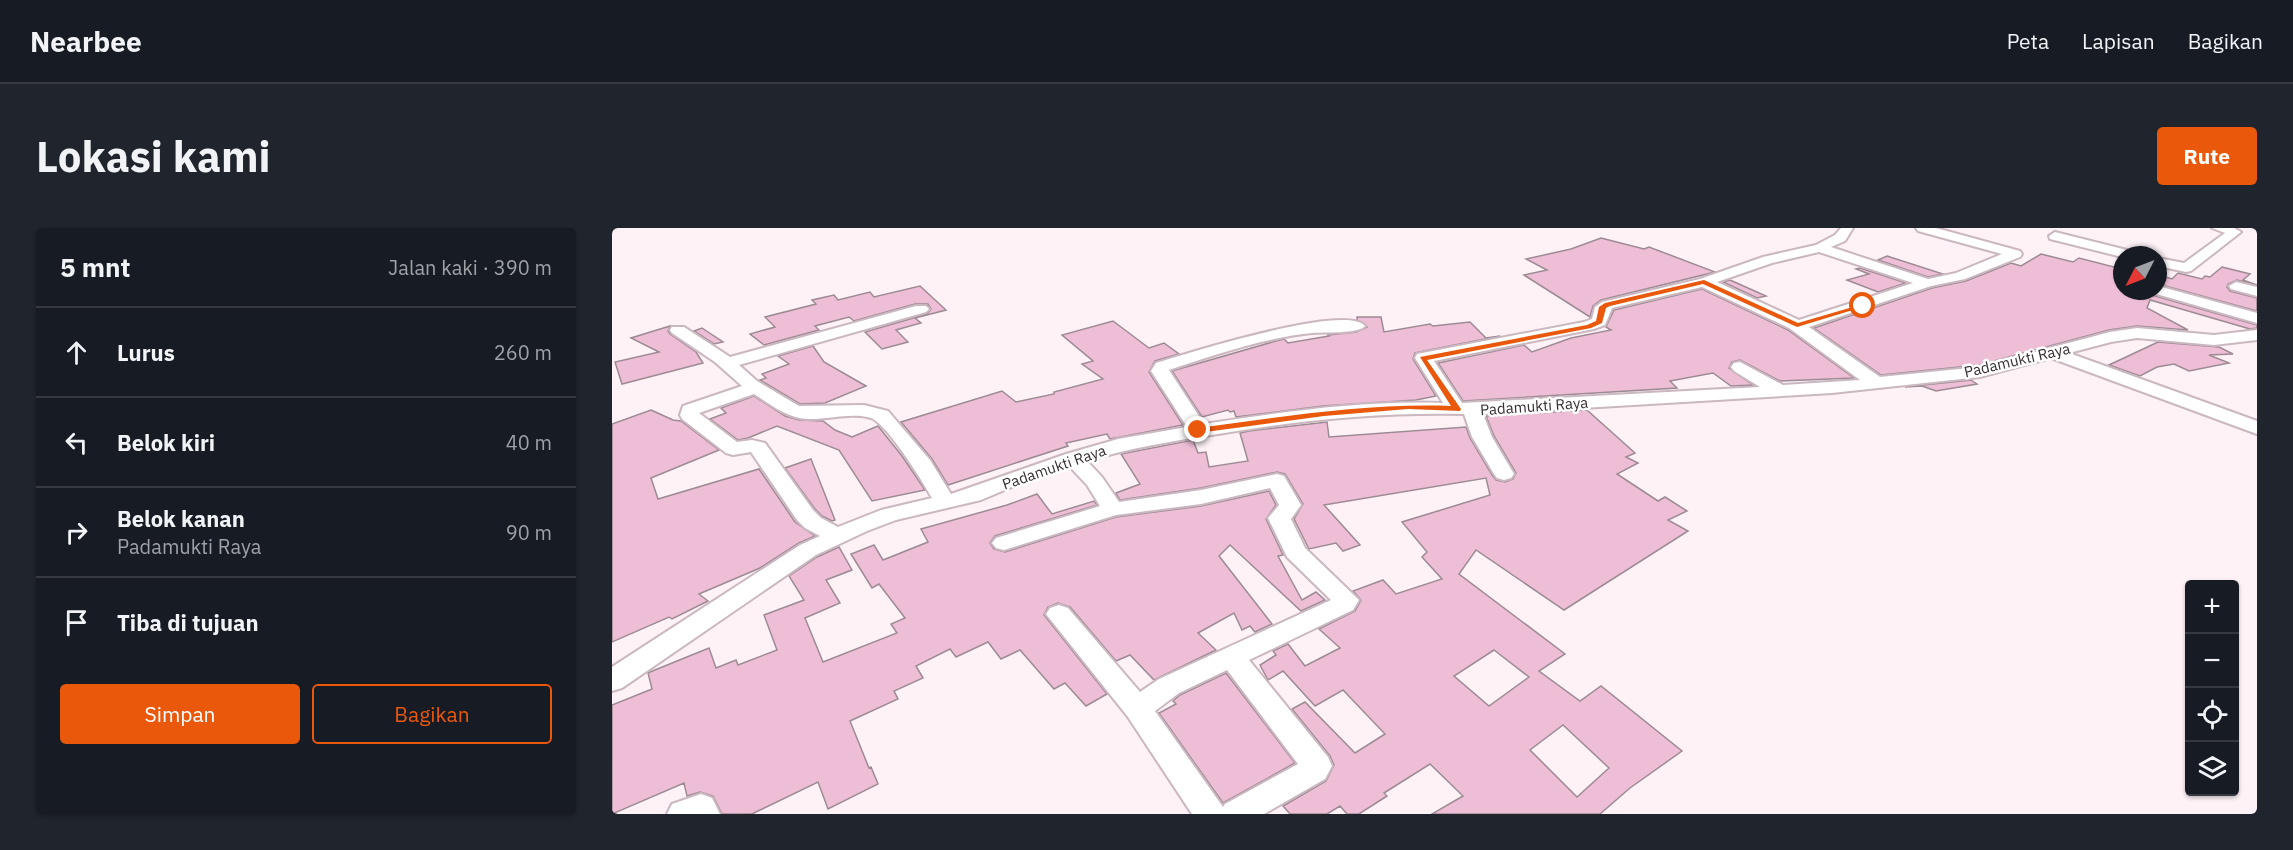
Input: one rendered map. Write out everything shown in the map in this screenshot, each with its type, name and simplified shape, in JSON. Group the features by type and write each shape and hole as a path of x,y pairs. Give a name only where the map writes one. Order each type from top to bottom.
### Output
{"street":[{"path":"1504,474 1465,409 1423,358 1588,326 1599,322 1603,307 1607,305 1704,282 1768,260 1820,248 1840,238 1847,228"},
{"path":"1795,325 1857,308 1927,283 1959,276 2015,254 1923,228"},
{"path":"2167,264 2186,268 2235,232 2218,228"},
{"path":"2055,236 2113,251"},
{"path":"1820,248 1927,283"},
{"path":"2167,271 2175,266"},
{"path":"1704,282 1795,325 1876,383"},
{"path":"2236,286 2257,292"},
{"path":"2167,293 2257,318"},
{"path":"727,363 921,309"},
{"path":"1198,430 1160,371 1162,367 1312,327 1357,326"},
{"path":"678,330 727,363 755,388 800,412 864,411 881,415 923,464 944,501"},
{"name":"Padamukti Raya","path":"612,681 808,550 837,536 889,514 995,488 1028,473 1125,443 1198,430 1335,412 1408,407 1465,409 1780,392 1980,372 2062,357 2110,337 2137,333 2214,340 2257,335"},
{"path":"2062,357 2257,428"},
{"path":"1740,368 1780,392"},
{"path":"755,388 690,410 688,415 733,449 758,447 805,515 813,523 837,536"},
{"path":"1073,458 1095,481 1113,509"},
{"path":"1004,543 1113,509 1194,498 1272,480 1281,483 1290,507 1279,518 1292,547 1300,558 1343,596 1346,602 1169,686 1138,709"},
{"path":"1059,614 1138,709 1210,814"},
{"path":"1231,656 1317,766 1314,770 1236,814"},
{"path":"683,814 701,808 704,814"}],"building":[{"path":"1601,238 1644,249 1649,247 1715,272 1601,300 1593,306 1590,317 1524,275 1547,270 1526,259 1571,249"},
{"path":"2041,254 2073,262 2079,258 2113,267 2113,300 2150,300 2147,308 2188,330 2137,326 2109,330 1979,365 1881,375 1814,328 1932,288 1966,281 2011,263 2021,266"},
{"path":"1887,256 1943,274 1928,277 1878,260"},
{"path":"2222,267 2250,274 2243,280 2257,285 2237,280 2228,284 2227,287 2230,291 2257,298 2257,311 2167,286 2167,277 2172,279 2178,273 2202,279 2205,276 2210,277"},
{"path":"1860,268 1906,283 1878,292 1847,280 1869,274 1856,269"},
{"path":"1730,280 1766,296 1757,298 1723,282"},
{"path":"920,286 946,310 915,318 921,323 896,330 908,342 882,349 865,332 927,314 931,309 928,304 915,304 854,321 849,317 815,326 819,330 764,345 750,334 775,327 765,317 816,304 812,300 834,295 838,300 870,292 874,297"},
{"path":"1702,289 1788,330 1854,378 1780,381 1740,360 1732,362 1729,368 1753,385 1731,386 1713,373 1670,381 1677,388 1463,401 1438,363 1524,345 1532,352 1571,338 1611,330 1606,327 1614,310"},
{"path":"2167,299 2257,325 2257,328 2250,329 2150,300"},
{"path":"1357,317 1381,317 1384,332 1430,324 1433,326 1470,322 1486,338 1500,336 1415,353 1413,359 1436,396 1416,400 1323,406 1236,417 1234,411 1228,410 1202,417 1172,371 1284,339 1288,343 1356,332 1367,327 1357,320"},
{"path":"1113,321 1149,348 1164,343 1179,354 1155,361 1149,372 1183,425 1110,439 1107,434 1066,443 1068,446 948,485 932,459 901,422 1002,391 1016,402 1054,394 1054,392 1103,379 1082,364 1093,361 1062,335"},
{"path":"670,326 668,331 670,334 696,352 703,363 622,384 615,362 659,352 631,338"},
{"path":"702,328 723,342 714,344 694,331"},
{"path":"2158,342 2219,347 2233,354 2209,355 2229,363 2189,371 2174,364 2157,367 2140,376 2109,365"},
{"path":"813,346 824,362 866,386 825,403 800,404 760,380 766,378 762,374 789,364 778,356"},
{"path":"1971,380 1977,384 1936,391 1922,386 1905,387"},
{"path":"754,396 785,416 799,420 823,421 835,430 852,437 878,426 925,490 872,501 839,450 777,426 738,440 710,419 726,413 721,408"},
{"path":"651,410 673,420 681,421 719,450 651,478 658,499 759,469 795,522 815,536 799,543 760,568 699,594 708,601 672,619 669,617 612,642 612,424"},
{"path":"1587,410 1635,453 1626,457 1638,463 1617,474 1658,501 1665,497 1687,511 1668,520 1688,531 1564,610 1476,550 1459,574 1565,654 1539,671 1580,701 1601,686 1682,751 1630,788 1600,814 1432,814 1463,796 1430,764 1384,793 1387,796 1359,814 1347,814 1340,806 1327,814 1290,814 1283,806 1326,781 1334,765 1330,756 1292,709 1305,702 1355,753 1385,734 1343,690 1315,706 1283,671 1268,680 1260,665 1276,655 1273,651 1288,644 1305,666 1340,648 1319,629 1355,611 1361,600 1353,591 1383,580 1396,594 1442,579 1422,557 1427,552 1402,522 1490,495 1486,478 1324,505 1360,545 1343,551 1336,543 1309,549 1294,519 1303,504 1285,474 1277,472 1201,488 1120,500 1116,493 1140,484 1121,454 1193,440 1198,453 1206,452 1209,467 1248,461 1240,433 1249,431 1327,422 1329,437 1466,427 1492,475 1496,480 1505,482 1513,479 1516,473 1494,436 1486,416","holes":["1494,650 1529,677 1489,706 1454,676","1563,725 1609,768 1577,797 1530,750"]},
{"path":"811,459 835,520 832,521 822,516 815,509 785,468"},
{"path":"1269,491 1276,505 1266,519 1283,555 1278,556 1302,600 1316,592 1325,600 1301,611 1230,545 1219,556 1272,624 1255,632 1250,626 1242,630 1234,613 1198,633 1216,650 1154,680 1130,655 1116,661 1070,607 1058,603 1048,607 1044,615 1107,694 1086,706 1065,683 1054,689 1020,650 1001,659 988,642 956,657 950,649 916,666 923,678 894,691 898,699 850,721 878,784 828,809 818,782 752,814 722,814 713,796 700,792 687,796 684,783 612,814 612,705 652,689 648,673 709,648 716,668 736,660 738,665 777,650 764,615 804,600 789,576 817,557 839,547 852,570 826,580 840,603 805,618 823,662 897,633 891,624 905,618 879,584 872,588 851,554 874,545 883,560 928,542 921,529 1007,505 1037,494 1052,514 1094,501 1097,505 995,536 990,543 994,549 1005,552 1116,517 1201,506"},
{"path":"1226,673 1295,763 1223,803 1159,713 1176,704 1173,701 1180,695"}],"route":[{"path":"1198,430 1324,413 1408,407 1457,409 1421,360 1423,358 1495,346 1588,326 1599,322 1603,307 1607,305 1704,282 1797,325 1863,306"}]}
